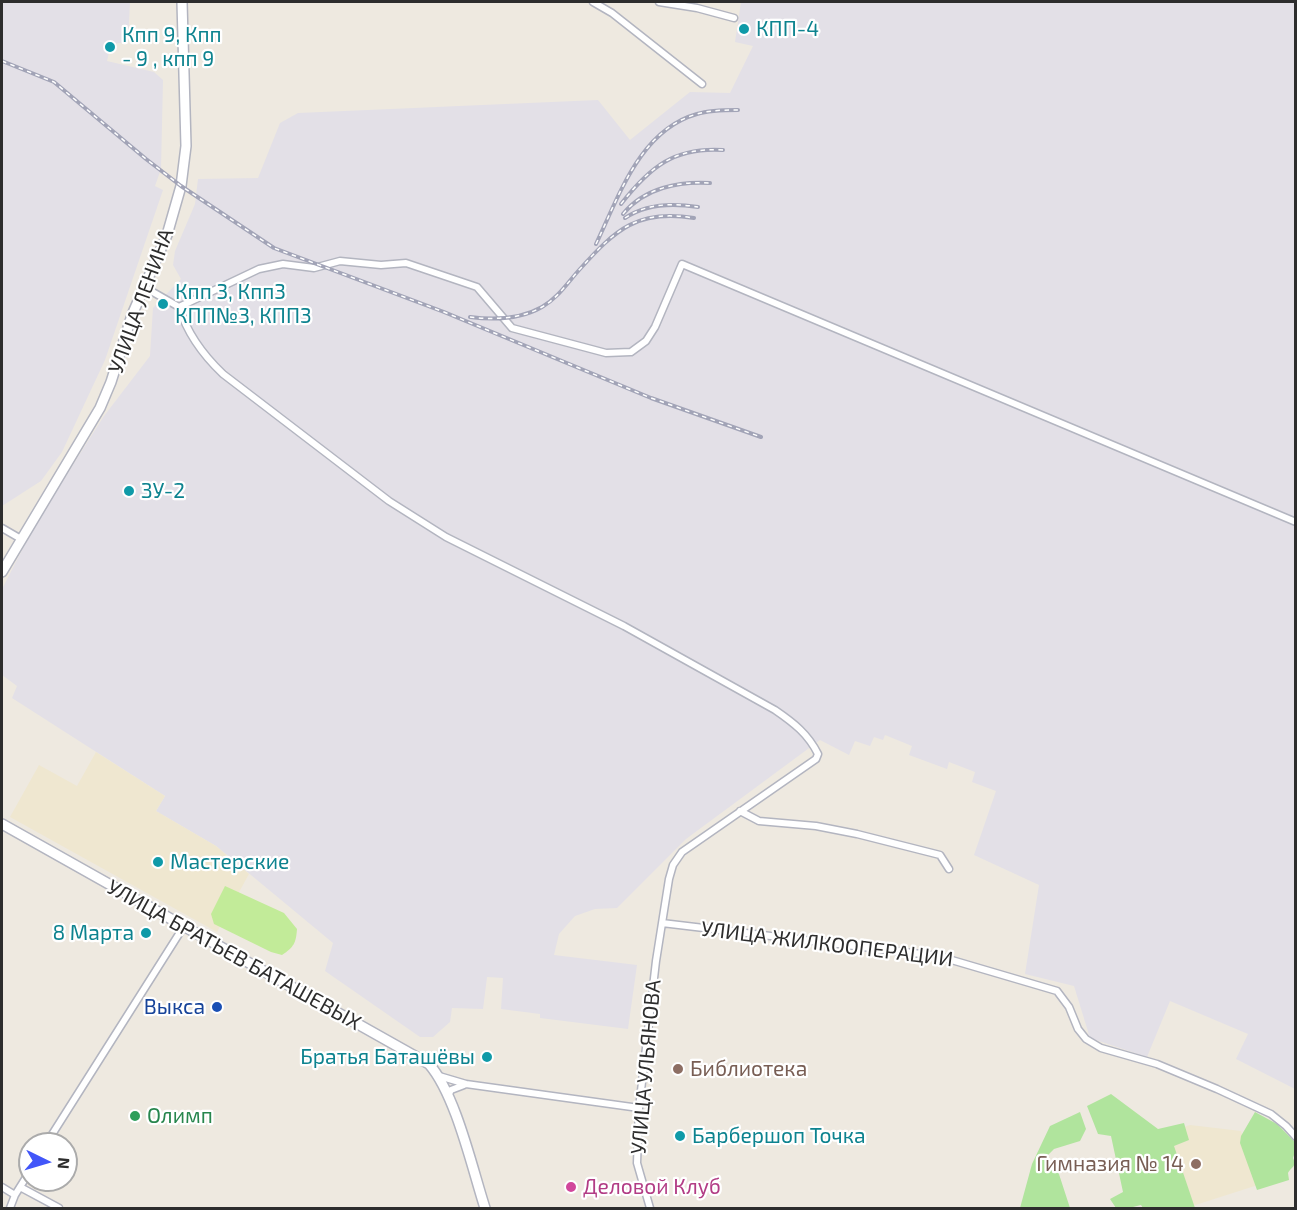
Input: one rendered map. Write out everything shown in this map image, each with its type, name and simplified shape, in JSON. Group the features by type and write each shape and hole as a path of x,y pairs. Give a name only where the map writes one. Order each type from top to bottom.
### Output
{"street":[{"name":"УЛИЦА ЛЕНИНА","path":"2,572 63,474 100,408 111,382 130,322 167,234 184,171 186,135 182,2"},
{"path":"593,2 612,13 702,84"},
{"path":"659,2 697,8 734,18"},
{"path":"144,287 179,307 272,265 314,268 340,261 381,265 406,263 477,287 512,328 606,353 631,352 646,341 655,327 682,264 1296,522"},
{"name":"УЛИЦА УЛЬЯНОВА","path":"179,307 185,328 212,364 389,501 446,537 624,626 775,711 795,724 818,754 816,759 682,852 674,865 669,879 662,923 639,1108 637,1162 650,1209"},
{"path":"2,528 21,539"},
{"path":"740,811 759,821 836,830 940,855 949,869"},
{"name":"УЛИЦА БРАТЬЕВ БАТАШЕВЫХ","path":"2,824 429,1064 439,1076 466,1084 639,1108"},
{"name":"УЛИЦА ЖИЛКООПЕРАЦИИ","path":"662,923 938,956 1058,991 1069,1007 1078,1029 1086,1039 1101,1048 1157,1065 1260,1109 1286,1126 1296,1137"},
{"path":"54,1132 184,926"},
{"path":"439,1076 448,1096 485,1209"},
{"path":"448,1096 451,1090 466,1084"},
{"path":"2,1187 15,1196"},
{"path":"10,1209 18,1191"},
{"path":"29,1192 58,1209"}],"shaded area":[{"path":"2,2 130,2 128,42 111,44 107,61 154,72 163,80 161,169 155,186 163,190 105,360 62,452 41,481 2,506"},
{"path":"741,2 1295,2 1295,1089 1236,1059 1248,1034 1170,1001 1147,1057 1090,1038 1074,986 1025,974 1039,885 974,855 996,791 972,782 975,772 949,762 947,769 909,755 912,746 885,735 883,740 874,737 870,746 855,741 849,755 820,740 686,839 617,908 595,909 575,916 559,934 554,955 637,965 628,1029 540,1018 540,1014 501,1009 503,978 487,977 483,1009 452,1008 450,1022 433,1037 420,1037 325,971 333,943 216,846 156,811 165,796 12,698 17,686 2,675 2,589 36,523 104,416 150,356 153,308 181,279 173,265 175,251 195,204 198,179 258,178 280,123 298,113 598,100 630,140 690,92 730,93 753,46 735,42"},
{"path":"96,752 165,796 156,811 216,846 249,874 217,932 10,817 39,765 77,786"},
{"name":"Гимназия № 14","path":"1190,1125 1241,1131 1258,1185 1186,1208 1133,1143"}],"green space":[{"path":"225,886 284,913 297,929 292,947 282,955 271,952 214,924 211,914"},
{"path":"1111,1094 1158,1129 1184,1123 1189,1140 1174,1146 1195,1208 1143,1208 1141,1205 1116,1208 1110,1199 1123,1192 1111,1136 1098,1134 1087,1106"},
{"path":"1080,1112 1086,1129 1080,1141 1054,1149 1045,1158 1048,1167 1057,1168 1070,1208 1020,1208 1032,1164 1050,1126"},
{"path":"1255,1112 1277,1124 1295,1142 1294,1165 1288,1173 1289,1180 1257,1190 1240,1143 1241,1136"}],"railway":[{"path":"2,61 54,82 181,186 274,248 444,312 651,398 761,437"},
{"path":"596,244 634,167 660,134 677,122 697,114 738,110"},
{"path":"621,204 642,180 664,162 690,152 723,150"},
{"path":"623,214 641,198 663,188 686,183 710,183"},
{"path":"625,218 642,209 660,205 698,207"},
{"path":"470,317 507,318 534,311 553,299 605,243 630,225 658,217 694,218"}],"place":[{"name":"КПП-4","path":"744,29"},
{"name":"Кпп 9, Кпп - 9 , кпп 9","path":"110,47"},
{"name":"Кпп 3, Кпп3 КПП№3, КПП3","path":"163,304"},
{"name":"ЗУ-2","path":"129,491"},
{"name":"Мастерские","path":"158,862"},
{"name":"8 Марта","path":"146,933"},
{"name":"Выкса","path":"217,1007"},
{"name":"Братья Баташёвы","path":"487,1057"},
{"name":"Библиотека","path":"678,1069"},
{"name":"Олимп","path":"135,1116"},
{"name":"Барбершоп Точка","path":"680,1136"},
{"name":"Гимназия № 14","path":"1196,1164"},
{"name":"Деловой Клуб","path":"571,1187"}]}
